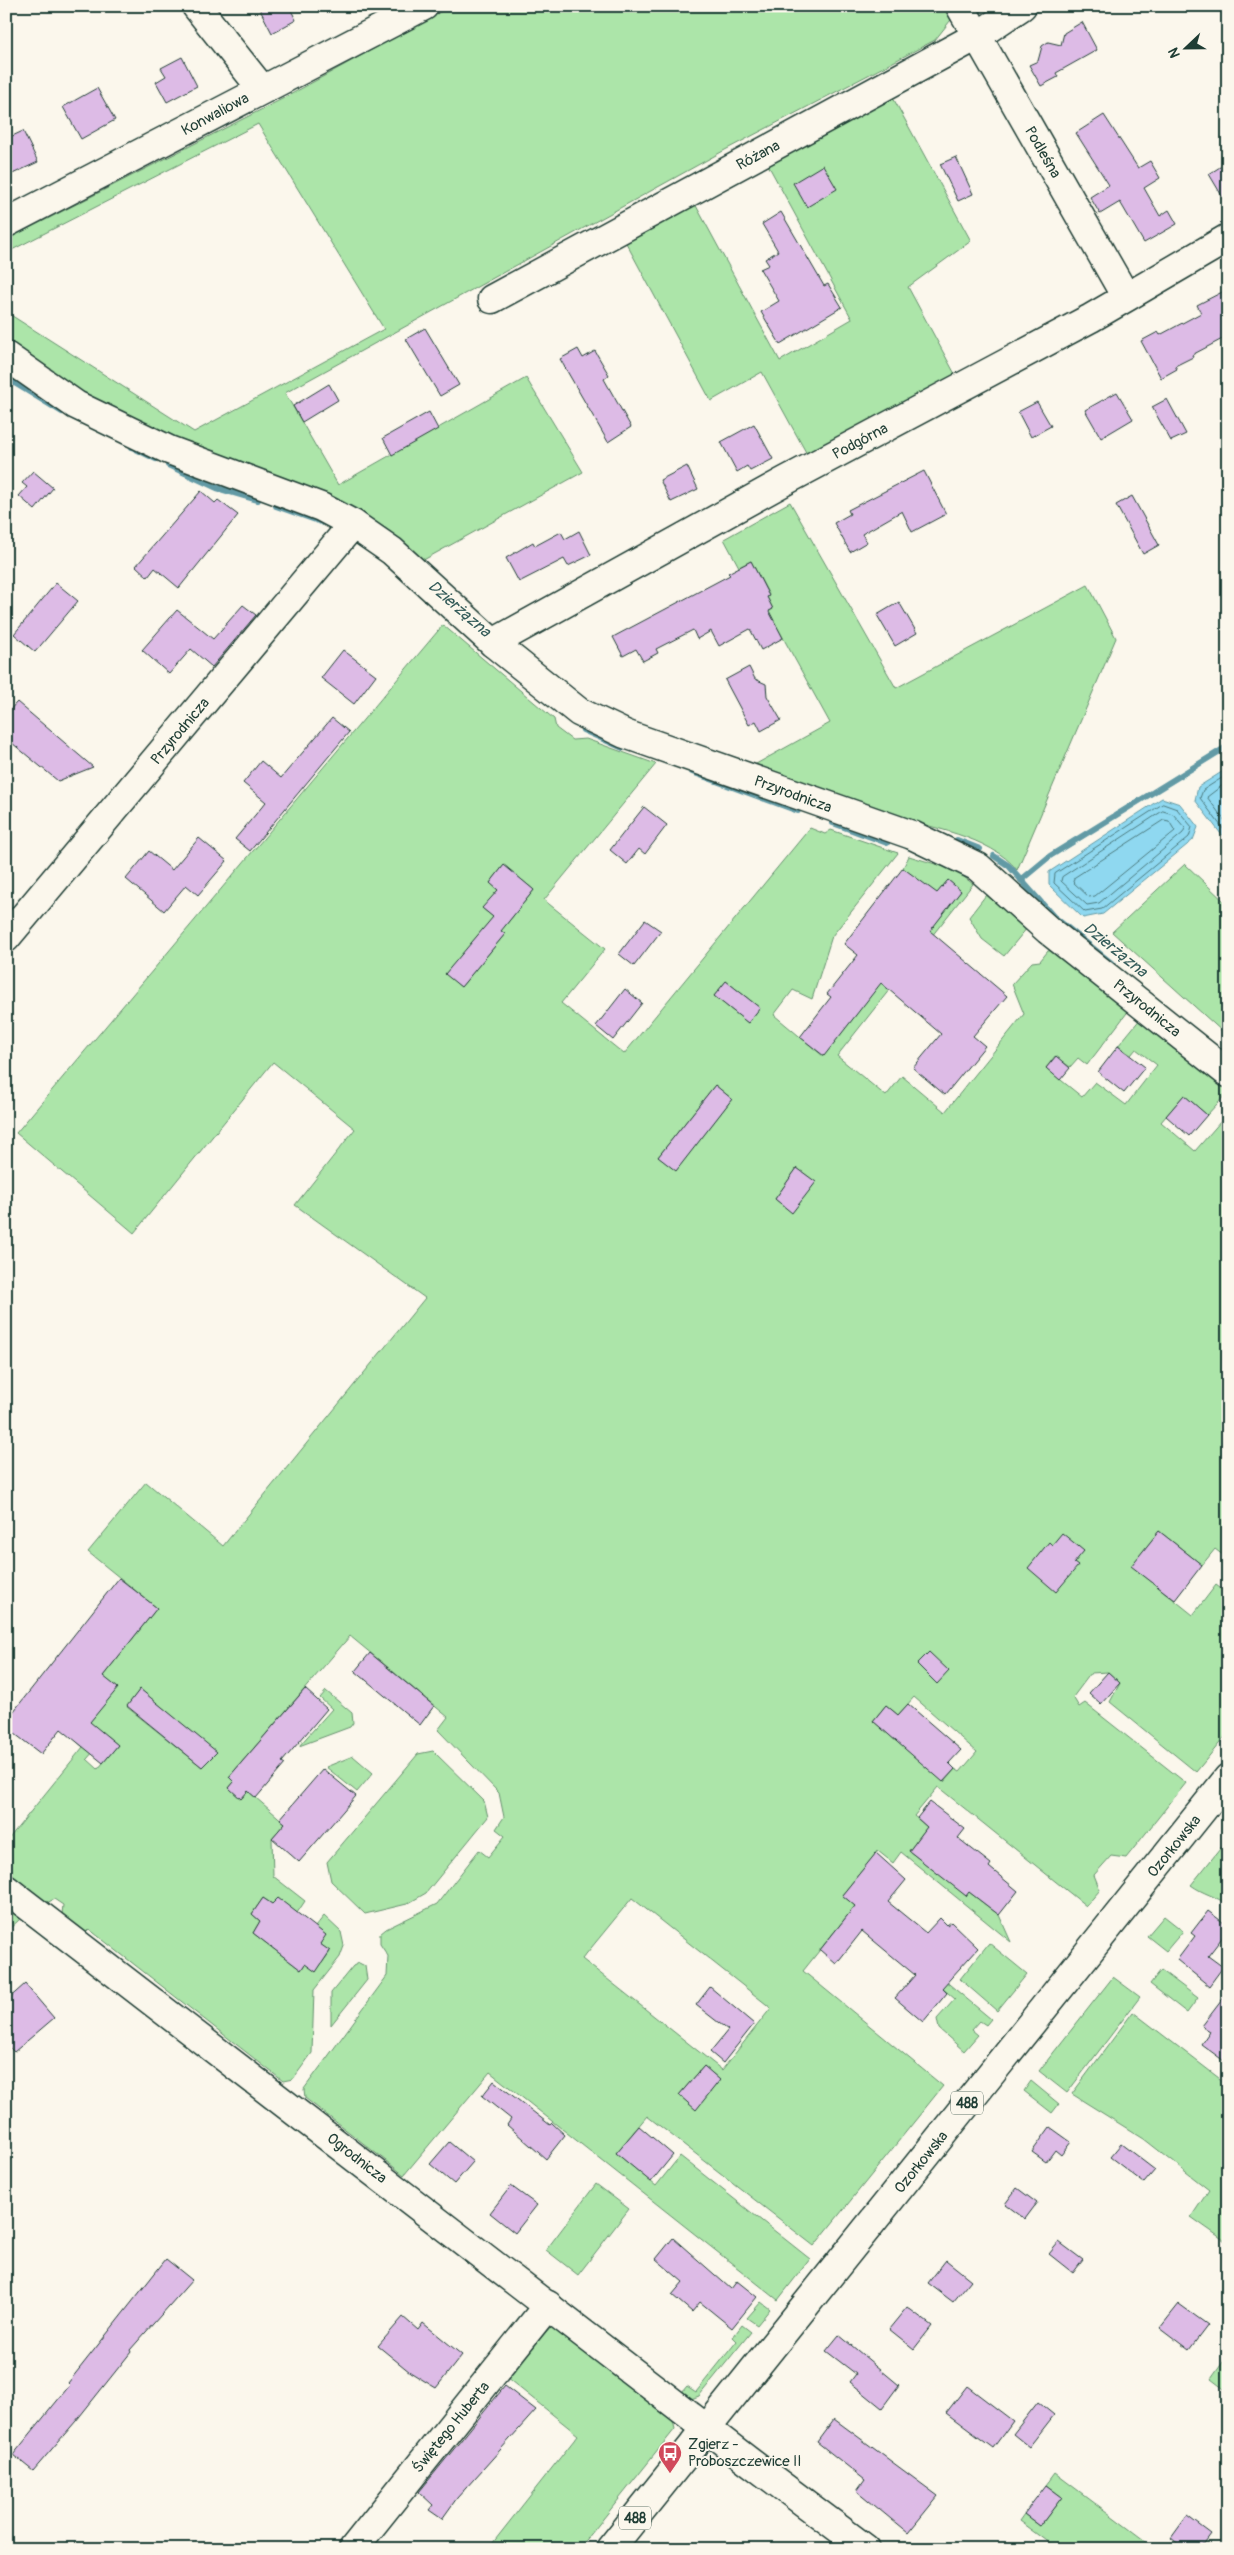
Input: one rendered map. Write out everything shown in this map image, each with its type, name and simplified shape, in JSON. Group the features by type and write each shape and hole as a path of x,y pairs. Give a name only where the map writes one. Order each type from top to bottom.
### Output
{"street":[{"path":"196,6 262,89"},
{"name":"Konwaliowa","path":"6,223 262,89 279,83 424,6"},
{"name":"Podleśna","path":"960,6 1126,297"},
{"name":"Różana","path":"492,299 977,36 1022,6"},
{"name":"Podgórna","path":"493,643 785,480 1126,297 1228,238"},
{"name":"Przyrodnicza","path":"6,356 76,405 169,450 321,507 354,524 392,551 493,643 579,712 625,734 912,835 978,867 1048,930 1228,1073"},
{"name":"Przyrodnicza","path":"6,938 354,524"},
{"name":"Ozorkowska","path":"707,2428 1228,1778"},
{"name":"Ogrodnicza","path":"6,1889 866,2549"},
{"name":"Świętego Huberta","path":"353,2549 548,2305"},
{"name":"488","path":"610,2549 707,2428"}],"green space":[{"path":"451,6 948,6 954,16 935,40 725,150 285,393 338,485 526,378 583,472 418,563 85,397 6,343 6,312 194,432 384,329 258,124 6,253 6,240 286,97"},
{"path":"892,96 971,241 908,287 956,376 808,456 762,372 711,401 624,239 694,202 780,361 852,319 767,163"},
{"path":"790,502 896,688 1088,585 1116,638 1017,870 1006,858 991,849 957,834 889,815 747,769 830,723 775,623 766,613 773,609 767,597 769,595 751,561 739,567 724,539"},
{"path":"443,625 554,719 556,728 572,740 586,739 656,764 544,900 605,949 561,1003 624,1054 810,828 825,834 831,830 898,853 832,936 812,999 793,990 774,1015 823,1056 855,1016 869,979 897,972 961,891 948,880 890,952 903,868 909,856 955,870 973,884 837,1056 886,1096 902,1076 945,1112 1024,1014 1012,984 1032,962 1040,961 1048,951 1055,950 1130,1009 1087,1065 1078,1058 1070,1067 1055,1056 1046,1068 1082,1097 1095,1082 1126,1105 1157,1065 1136,1049 1131,1055 1118,1046 1141,1018 1227,1085 1228,1092 1207,1115 1184,1095 1161,1122 1195,1151 1228,1113 1228,1559 1215,1549 1202,1565 1159,1531 1132,1566 1193,1615 1216,1585 1228,1594 1228,1733 1196,1772 1110,1702 1120,1683 1108,1672 1091,1673 1073,1697 1079,1707 1085,1703 1186,1783 1126,1858 1111,1856 1094,1875 1100,1890 1086,1906 938,1787 914,1816 927,1827 909,1851 966,1895 969,1892 999,1915 1011,1942 901,1852 893,1863 878,1851 842,1895 855,1906 803,1971 943,2086 814,2246 647,2116 616,2153 656,2186 680,2156 810,2259 778,2300 490,2072 404,2175 305,2098 304,2089 387,1976 388,1956 380,1944 380,1934 386,1929 437,1904 479,1850 488,1857 505,1836 496,1829 504,1817 499,1793 438,1730 448,1717 350,1636 229,1777 234,1782 229,1788 241,1799 248,1791 285,1823 272,1838 273,1876 305,1901 297,1913 272,1904 263,1898 252,1914 260,1921 253,1933 301,1970 305,1964 316,1971 330,1952 320,1944 325,1935 315,1927 324,1916 341,1932 344,1946 340,1957 314,1990 312,2053 293,2079 283,2081 89,1929 85,1933 62,1914 63,1905 54,1899 47,1903 6,1870 6,1842 83,1747 75,1740 117,1688 103,1676 157,1608 88,1552 146,1482 223,1546 425,1298 295,1205 355,1129 273,1062 134,1233 16,1133","holes":["504,865 534,890 505,926 483,909 498,890 490,883","490,921 505,934 461,987 446,974","726,981 760,1008 748,1023 714,996","715,1085 732,1099 676,1170 658,1157","797,1168 815,1182 792,1212 775,1199","140,1689 216,1752 202,1767 127,1707","914,1697 977,1752 960,1772 955,1769 944,1782 873,1721 886,1705 898,1715","107,1736 118,1745 98,1769 87,1759","632,1898 771,2008 722,2070 582,1959","704,2066 720,2080 696,2109 679,2095"]},
{"path":"1185,864 1228,905 1228,1029 1224,1033 1112,932"},
{"path":"986,895 1027,928 1004,956 982,939 969,917"},
{"path":"326,1691 352,1713 353,1723 350,1727 299,1746 332,1709 320,1698"},
{"path":"433,1751 484,1801 488,1817 426,1893 407,1904 365,1914 331,1881 327,1862 418,1754"},
{"path":"353,1756 373,1773 357,1792 326,1767"},
{"path":"1228,1839 1228,1905 1191,1885"},
{"path":"6,1908 20,1919 6,1932"},
{"path":"1164,1916 1183,1931 1166,1951 1147,1936"},
{"path":"989,1943 1027,1974 997,2011 960,1979"},
{"path":"914,1955 991,2019 986,2025 980,2021 972,2030 978,2035 964,2051 939,2029 937,2019 955,1999 920,1969"},
{"path":"359,1963 365,1966 367,1980 331,2025 331,1993 353,1966"},
{"path":"1161,1970 1198,1998 1187,2013 1150,1984"},
{"path":"1113,1977 1140,1997 1067,2093 1039,2071"},
{"path":"1133,2012 1228,2085 1228,2243 1191,2217 1209,2190 1144,2139 1072,2094"},
{"path":"1031,2081 1059,2104 1052,2113 1024,2091"},
{"path":"596,2184 629,2209 578,2275 546,2250"},
{"path":"761,2302 770,2309 757,2325 747,2318"},
{"path":"553,2324 672,2417 675,2429 579,2549 488,2549 578,2435 506,2377"},
{"path":"742,2325 751,2332 699,2396 691,2399 682,2392 687,2386 696,2392 737,2341 733,2337"},
{"path":"1228,2355 1228,2392 1211,2379"},
{"path":"1055,2473 1156,2549 1057,2549 1019,2521 1024,2514 1040,2526 1062,2497 1046,2485"}],"water":[{"path":"1228,768 1228,837 1221,834 1195,800 1198,787"},
{"path":"1162,798 1180,804 1198,827 1193,840 1103,914 1083,918 1049,885 1049,872"}],"building":[{"path":"258,6 289,6 296,20 272,33"},
{"path":"1082,22 1097,50 1056,73 1058,77 1041,86 1029,65 1038,61 1042,46 1048,42 1061,45 1064,33"},
{"path":"182,57 197,86 167,102 156,82 166,76 161,68"},
{"path":"97,88 115,120 81,139 63,107"},
{"path":"1104,115 1138,168 1150,161 1160,178 1144,188 1160,216 1169,210 1177,224 1144,243 1120,202 1100,214 1090,197 1109,185 1076,133"},
{"path":"23,131 38,162 6,177 6,139"},
{"path":"956,157 973,194 958,201 940,164"},
{"path":"1228,162 1228,206 1209,174"},
{"path":"823,165 837,189 807,207 793,183"},
{"path":"781,212 824,286 828,284 842,307 780,344 761,312 779,301 760,269 769,265 765,259 778,251 762,224"},
{"path":"1228,289 1228,336 1192,355 1193,357 1175,366 1177,369 1161,378 1141,341 1158,332 1160,335 1201,313 1197,305"},
{"path":"425,328 459,385 440,396 406,339"},
{"path":"578,349 583,358 595,351 609,375 604,379 631,427 608,442 560,359"},
{"path":"329,384 338,400 302,422 293,406"},
{"path":"1117,392 1133,419 1101,438 1085,410"},
{"path":"1167,399 1186,434 1171,441 1152,407"},
{"path":"1037,402 1051,426 1031,437 1018,412"},
{"path":"429,412 438,429 392,455 383,438"},
{"path":"754,424 773,459 750,471 747,466 737,472 721,442"},
{"path":"687,466 698,489 671,502 660,480"},
{"path":"33,471 53,488 35,510 19,496 27,487 22,483"},
{"path":"924,471 946,514 912,532 902,511 862,534 867,542 850,552 834,523 850,514 848,510"},
{"path":"201,491 215,503 218,500 238,515 179,588 155,568 148,577 136,566"},
{"path":"1132,496 1159,545 1143,554 1116,505"},
{"path":"579,531 591,555 568,566 564,559 519,582 506,558 533,542 535,546 561,532 565,539"},
{"path":"751,561 769,596 767,597 773,609 769,611 783,638 761,650 750,629 719,646 711,631 697,639 693,630 656,649 658,653 643,661 636,649 623,656 613,637 730,575 728,573"},
{"path":"56,583 78,601 35,652 14,634"},
{"path":"899,602 917,633 895,646 877,615"},
{"path":"243,605 256,615 212,667 191,649 169,674 142,650 177,610 213,639"},
{"path":"343,650 376,675 354,704 321,678"},
{"path":"749,667 755,679 766,684 767,696 781,720 761,731 756,721 749,725 725,680"},
{"path":"17,702 93,767 58,781 6,738 6,714"},
{"path":"332,718 349,732 250,851 235,839 266,802 243,783 261,761 281,778"},
{"path":"644,807 667,825 645,854 639,849 627,864 610,850"},
{"path":"199,838 227,861 198,895 186,885 164,911 126,879 149,851 172,870"},
{"path":"504,865 534,890 501,931 505,934 461,987 445,974 493,917 482,908 498,890 490,883"},
{"path":"903,868 937,893 948,880 961,891 930,931 1007,996 973,1036 985,1046 945,1095 913,1068 941,1034 881,983 824,1056 800,1037 831,997 827,994 858,955 844,944"},
{"path":"645,920 661,931 634,966 619,954"},
{"path":"726,981 760,1008 748,1023 714,996"},
{"path":"625,989 642,1003 613,1040 596,1026"},
{"path":"1118,1046 1145,1067 1124,1093 1098,1072"},
{"path":"1056,1056 1070,1068 1060,1080 1046,1068"},
{"path":"715,1085 732,1099 676,1171 658,1157"},
{"path":"1184,1095 1207,1115 1189,1136 1166,1116"},
{"path":"797,1168 816,1182 792,1213 775,1199"},
{"path":"1159,1531 1202,1565 1175,1600 1131,1566"},
{"path":"1062,1533 1084,1551 1074,1563 1078,1566 1056,1592 1028,1568 1049,1542 1052,1545"},
{"path":"119,1578 157,1608 103,1676 118,1688 90,1722 118,1745 103,1763 61,1729 41,1754 6,1727 6,1721"},
{"path":"929,1652 949,1671 937,1684 917,1664"},
{"path":"370,1653 434,1706 420,1725 355,1671"},
{"path":"1108,1672 1120,1683 1101,1704 1089,1693"},
{"path":"140,1689 217,1752 202,1767 127,1706"},
{"path":"305,1689 327,1709 282,1762 285,1764 256,1798 248,1791 241,1799 229,1788 234,1782 229,1777"},
{"path":"908,1704 961,1750 949,1763 955,1769 943,1782 873,1721 886,1705 898,1715"},
{"path":"323,1769 356,1796 299,1862 272,1838 285,1823 280,1819"},
{"path":"930,1802 965,1829 958,1838 991,1864 989,1867 1018,1891 999,1915 969,1892 966,1896 909,1851 927,1827 917,1818"},
{"path":"876,1853 906,1880 888,1902 926,1933 940,1918 947,1925 951,1922 978,1948 942,1988 947,1993 923,2022 895,1998 915,1975 862,1931 836,1964 820,1950 855,1906 842,1895"},
{"path":"263,1898 272,1904 278,1898 326,1935 320,1944 330,1951 316,1972 305,1964 301,1970 253,1933 260,1921 252,1914"},
{"path":"1208,1911 1228,1926 1228,1930 1208,1956 1223,1967 1209,1986 1177,1960 1195,1936 1191,1933"},
{"path":"25,1984 54,2018 14,2052 6,2044 6,2001"},
{"path":"710,1987 754,2024 723,2063 710,2052 728,2030 696,2005"},
{"path":"1228,1992 1228,2064 1201,2044 1210,2031 1202,2026"},
{"path":"704,2066 720,2080 696,2110 679,2095"},
{"path":"494,2081 550,2125 552,2123 565,2135 546,2159 507,2125 511,2119 482,2096"},
{"path":"639,2126 673,2155 651,2182 616,2153"},
{"path":"1050,2127 1071,2142 1061,2155 1055,2150 1046,2162 1032,2152"},
{"path":"449,2142 473,2162 454,2184 430,2164"},
{"path":"1121,2144 1155,2170 1144,2183 1110,2157"},
{"path":"511,2186 537,2205 515,2233 490,2213"},
{"path":"1017,2188 1037,2203 1025,2219 1005,2204"},
{"path":"673,2238 731,2289 737,2281 757,2297 732,2328 700,2302 692,2312 672,2295 683,2282 656,2259"},
{"path":"1059,2242 1083,2260 1073,2273 1049,2254"},
{"path":"166,2259 192,2280 130,2350 131,2352 76,2421 33,2471 13,2455 70,2385 68,2383"},
{"path":"946,2260 971,2280 953,2302 928,2283"},
{"path":"1179,2304 1208,2325 1189,2350 1160,2328"},
{"path":"907,2307 932,2326 914,2349 889,2329"},
{"path":"403,2317 418,2330 423,2323 462,2355 436,2388 410,2372 378,2346"},
{"path":"839,2335 899,2385 882,2408 850,2382 856,2374 826,2351"},
{"path":"505,2386 536,2410 457,2498 442,2519 429,2510 433,2505 419,2492"},
{"path":"967,2386 1013,2421 993,2448 946,2413"},
{"path":"1038,2402 1054,2415 1029,2447 1013,2434"},
{"path":"834,2419 938,2496 908,2533 857,2491 865,2480 817,2442"},
{"path":"1046,2485 1062,2497 1040,2526 1024,2514"},
{"path":"1187,2516 1211,2534 1200,2549 1185,2549 1171,2538"}],"waterway":[{"name":"Dzierżązna","path":"8,379 62,412"},
{"name":"Dzierżązna","path":"132,447 156,459"},
{"name":"Dzierżązna","path":"168,465 217,488 258,500"},
{"name":"Dzierżązna","path":"276,506 324,523"},
{"name":"Dzierżązna","path":"583,730 623,748"},
{"path":"1021,880 1050,856 1228,746"},
{"name":"Dzierżązna","path":"692,772 798,811"},
{"name":"Dzierżązna","path":"833,823 887,843"},
{"name":"Dzierżązna","path":"957,840 980,849"},
{"name":"Dzierżązna","path":"994,856 1009,866 1053,916 1114,965"}],"place":[{"name":"Zgierz - Proboszczewice II","path":"670,2474"}]}
